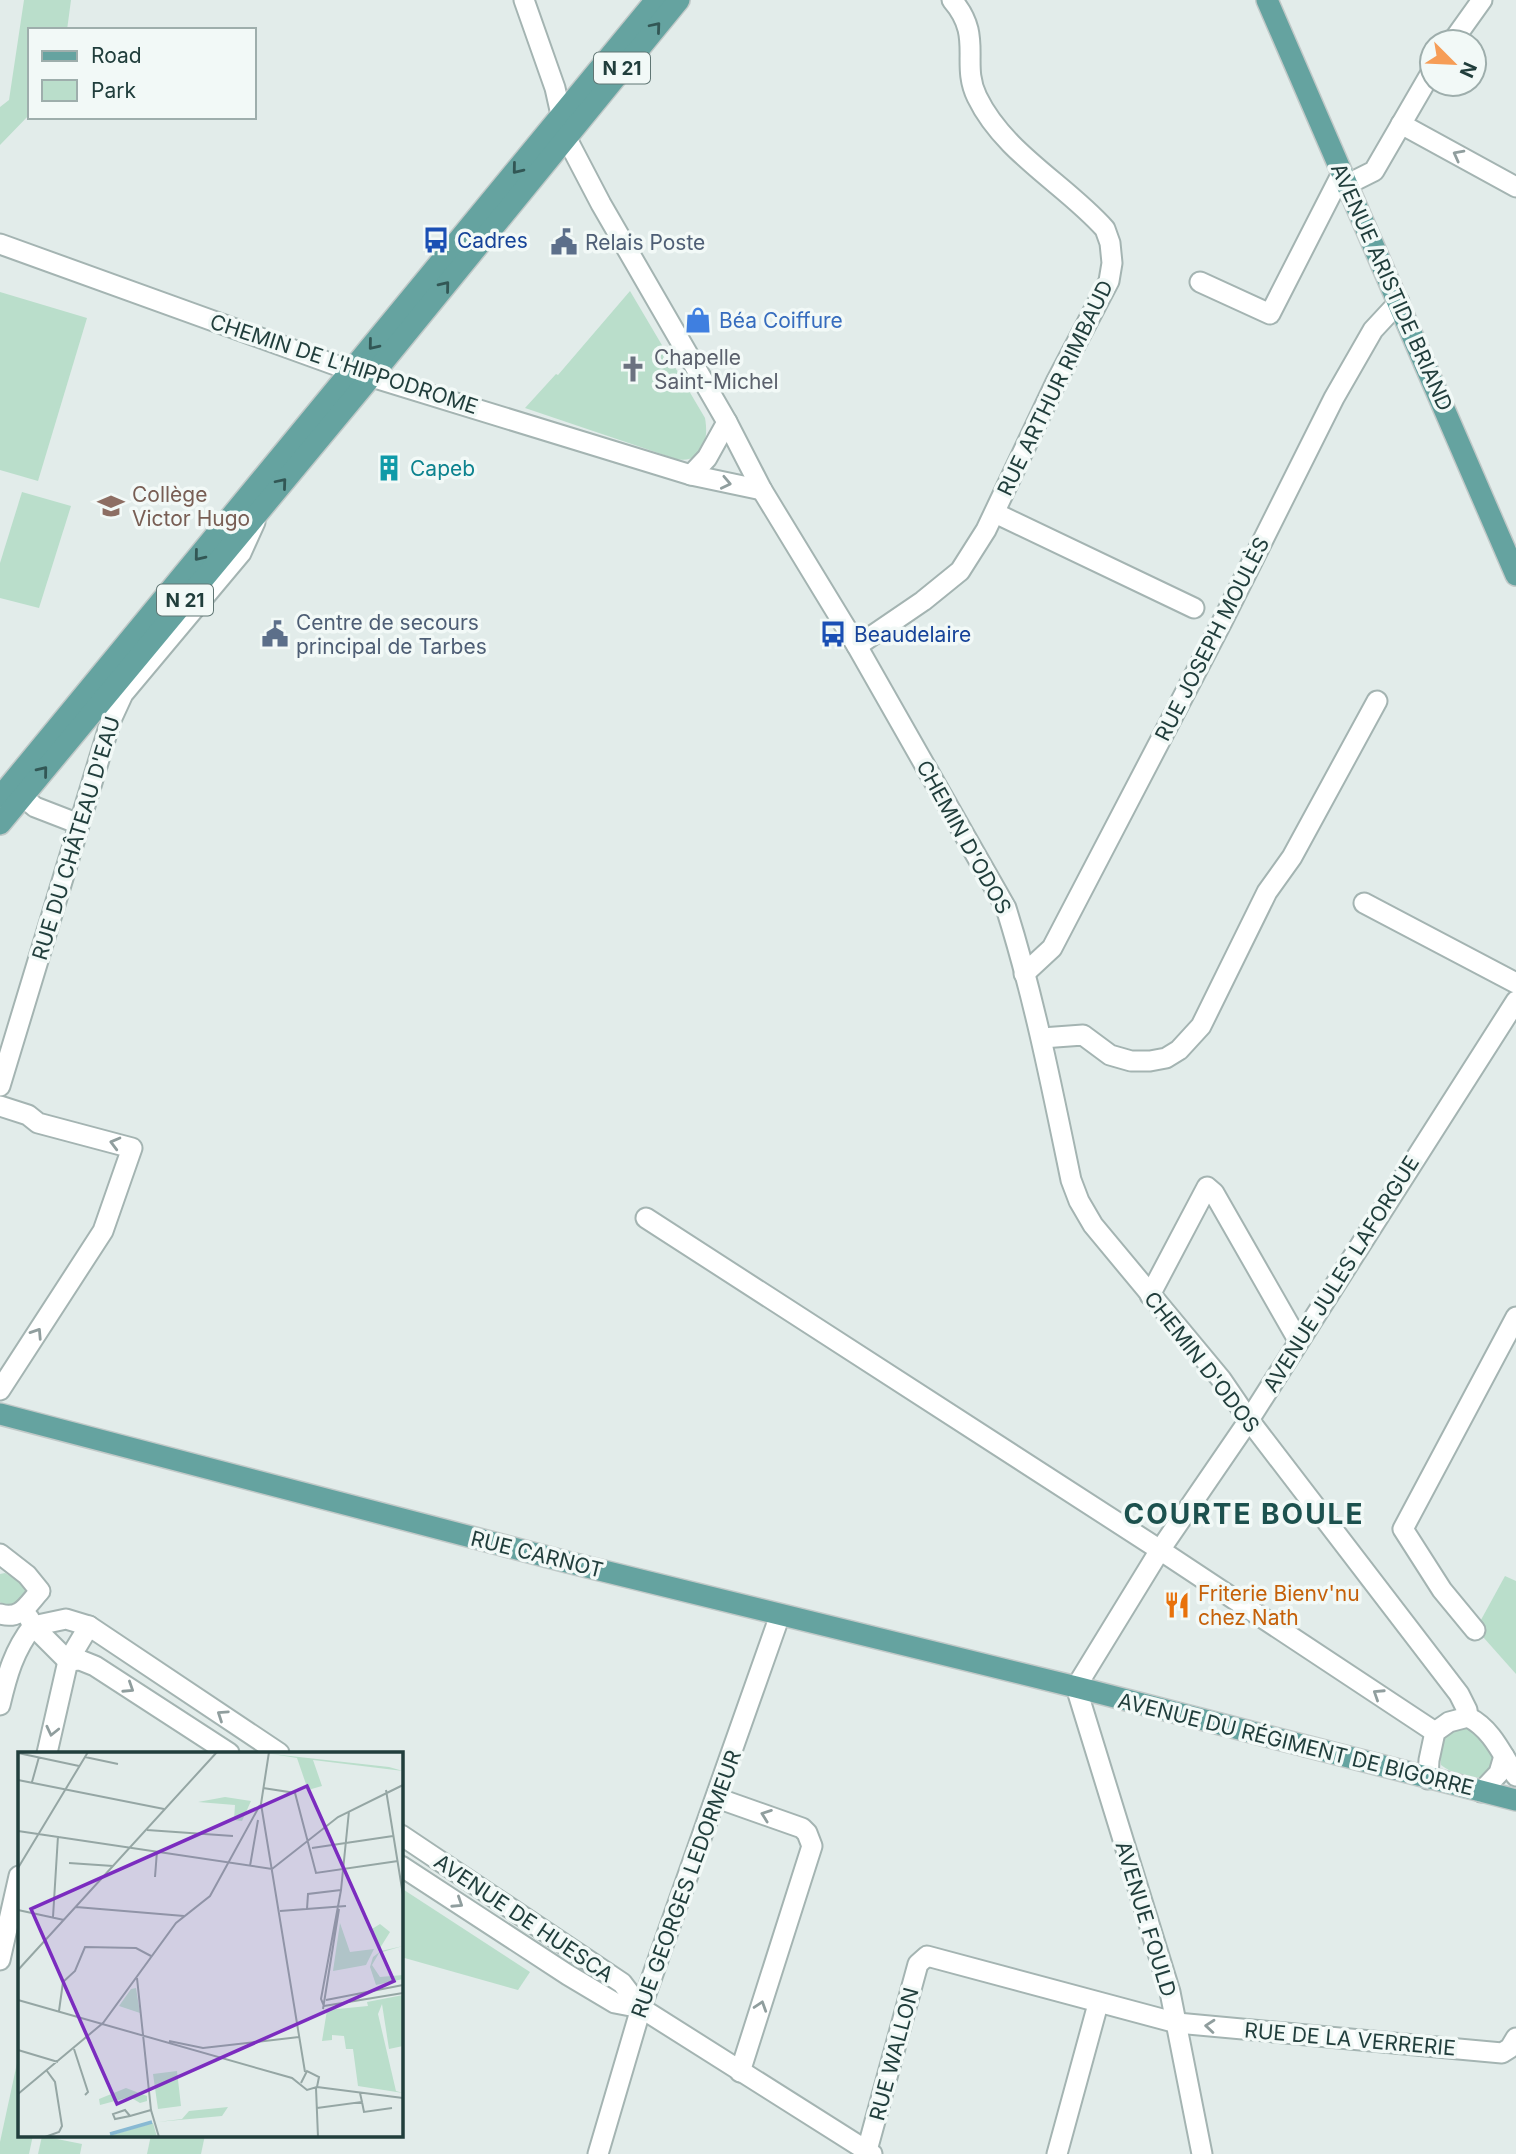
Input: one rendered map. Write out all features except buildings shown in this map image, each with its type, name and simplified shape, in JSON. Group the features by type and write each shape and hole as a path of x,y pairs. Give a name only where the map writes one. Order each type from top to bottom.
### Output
{"main road":[{"name":"N 21","path":"0,824 261,508 560,116 656,0"},
{"name":"N 21","path":"0,797 566,137 679,0"},
{"name":"AVENUE ARISTIDE BRIAND","path":"1268,0 1516,575"},
{"name":"RUE CARNOT","path":"0,1414 567,1562 1076,1687"},
{"name":"AVENUE DU RÉGIMENT DE BIGORRE","path":"1076,1687 1516,1800"}],"street":[{"name":"CHEMIN D'ODOS","path":"524,0 555,88 566,137 601,204 727,422 762,491 857,646 1006,908 1042,1038 1071,1180 1079,1200 1093,1225 1221,1379 1249,1420 1460,1694 1468,1717 1484,1728 1498,1744 1516,1776"},
{"name":"RUE ARTHUR RIMBAUD","path":"857,646 923,601 960,571 995,513 1057,380 1109,281 1112,263 1105,229 1005,138 977,97 971,80 972,52 968,27 952,0"},
{"path":"1462,28 1482,0"},
{"path":"1200,282 1270,314 1345,178 1374,172 1418,95"},
{"path":"1401,124 1516,187"},
{"name":"CHEMIN DE L'HIPPODROME","path":"0,244 361,374 691,475 762,491"},
{"name":"RUE JOSEPH MOULÈS","path":"1024,974 1052,948 1222,622 1334,398 1373,330 1399,302"},
{"path":"691,475 708,458 727,422"},
{"name":"RUE DU CHÂTEAU D'EAU","path":"0,1086 111,720 123,694 241,553 261,508"},
{"path":"995,513 1194,608"},
{"path":"1042,1038 1083,1035 1110,1055 1131,1060 1166,1058 1179,1050 1201,1026 1267,892 1292,856 1377,701"},
{"path":"23,797 35,807 79,824"},
{"path":"1364,903 1516,983"},
{"name":"AVENUE JULES LAFORGUE","path":"1076,1687 1160,1550 1249,1420 1516,1001"},
{"path":"0,1106 28,1115 38,1123 132,1147 103,1231 0,1390"},
{"path":"1150,1296 1208,1187 1214,1193 1298,1340"},
{"path":"646,1218 1436,1732"},
{"path":"1475,1630 1442,1590 1403,1529 1516,1317"},
{"path":"0,1705 8,1668 40,1591 27,1574 2,1560"},
{"path":"0,1614 11,1617 18,1615 66,1619 89,1626 278,1752"},
{"name":"RUE GEORGES LEDORMEUR","path":"598,2154 641,2008 780,1615"},
{"path":"28,1617 68,1661"},
{"path":"47,1752 68,1661 89,1626"},
{"path":"68,1661 80,1660 96,1666 227,1752"},
{"name":"AVENUE FOULD","path":"1076,1687 1170,1992 1202,2154"},
{"path":"1428,1779 1436,1732 1449,1722 1468,1717"},
{"path":"1481,1792 1499,1773 1504,1756"},
{"path":"717,1798 803,1828 812,1846 740,2071"},
{"name":"AVENUE DE HUESCA","path":"402,1836 622,1983 641,2008 869,2153"},
{"name":"AVENUE DE HUESCA","path":"402,1867 615,2003 641,2008"},
{"path":"0,1960 18,1880"},
{"name":"RUE WALLON","path":"869,2153 918,1964 927,1956 1098,2004"},
{"path":"1057,2154 1098,2004 1177,2024"},
{"name":"RUE DE LA VERRERIE","path":"1177,2024 1502,2053 1510,2048 1516,2038"}],"green space":[{"path":"24,0 71,0 67,28 28,28 28,116 0,145 0,107 9,100"},
{"path":"630,291 705,418 705,442 698,454 692,458 676,459 525,408 556,374 558,375"},
{"path":"0,292 87,318 38,481 0,470"},
{"path":"22,492 71,506 39,608 0,598 0,563"},
{"path":"5,1573 31,1588 28,1595 10,1608 0,1602 0,1574"},
{"path":"1505,1576 1516,1581 1516,1674 1476,1629"},
{"path":"1466,1728 1482,1738 1494,1755 1489,1770 1482,1778 1450,1771 1441,1765 1440,1750 1444,1739 1458,1729"},
{"path":"402,1889 530,1972 518,1990 402,1957"},
{"path":"18,2059 18,2136 33,2136 29,2154 0,2154 0,2142"},
{"path":"42,2136 82,2144 80,2154 38,2154"},
{"path":"151,2136 205,2136 201,2154 147,2154"}],"place":[{"name":"Cadres","path":"436,240"},
{"name":"Relais Poste","path":"564,242"},
{"name":"Béa Coiffure","path":"698,320"},
{"name":"Chapelle Saint-Michel","path":"633,369"},
{"name":"Capeb","path":"389,468"},
{"name":"Collège Victor Hugo","path":"111,506"},
{"name":"Centre de secours principal de Tarbes","path":"275,634"},
{"name":"Beaudelaire","path":"833,634"},
{"name":"Friterie Bienv'nu chez Nath","path":"1177,1605"}],"district":[{"name":"COURTE BOULE","path":"1244,1514"}]}
